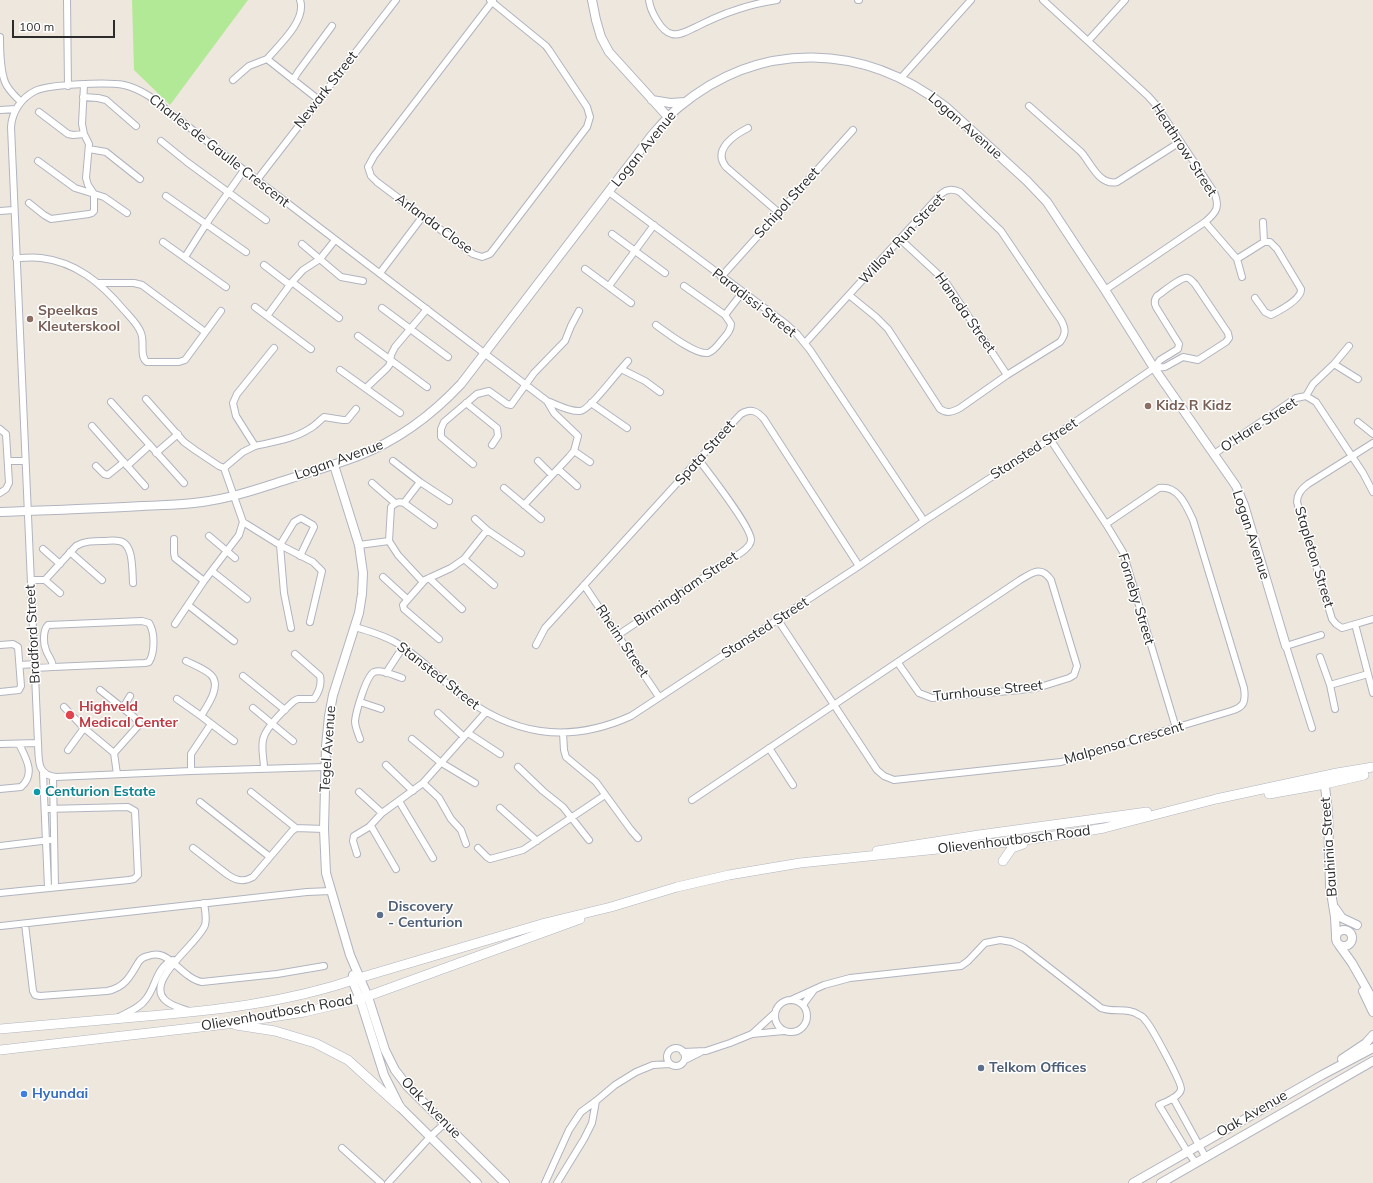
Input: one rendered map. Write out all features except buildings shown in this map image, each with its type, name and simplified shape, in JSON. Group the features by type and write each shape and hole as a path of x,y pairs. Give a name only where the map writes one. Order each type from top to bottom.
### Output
{"main road":[{"name":"Olievenhoutbosch Road","path":"1324,780 1373,767"},
{"name":"Olievenhoutbosch Road","path":"835,859 1001,843 1075,833 1104,828 1216,799 1373,773"},
{"name":"Olievenhoutbosch Road","path":"0,1029 192,1012 276,1001 334,987 356,979 545,923 611,907 677,887 729,874 835,859 899,847 1192,806"},
{"path":"1003,861 1012,848 1017,846 1054,840 1075,833"},
{"path":"899,847 997,838 1001,843"},
{"name":"Olievenhoutbosch Road","path":"0,1050 227,1024 304,1012 364,998 553,930 611,907"},
{"path":"227,1024 274,1031 315,1044 348,1060 400,1106"}],"street":[{"path":"67,0 68,86"},
{"path":"233,80 249,66 267,60 299,18 301,10 300,0"},
{"name":"Newark Street","path":"257,180 396,0"},
{"path":"592,0 601,37 609,52 668,117"},
{"path":"649,0 650,6 660,24 669,33 674,35 689,30 721,14 763,1 778,0"},
{"path":"900,79 971,0"},
{"name":"Heathrow Street","path":"1043,0 1156,105 1214,192 1218,205 1213,215 1205,222 1105,290"},
{"path":"1088,41 1125,0"},
{"name":"Arlanda Close","path":"492,1 549,50 587,107 589,122 587,127 495,247 486,256 482,257 473,254 373,179 369,172 369,163 492,1"},
{"path":"294,80 298,72 332,26"},
{"path":"0,37 4,81 21,102"},
{"name":"Logan Avenue","path":"0,512 193,504 234,496 334,465 379,447 420,422 452,393 485,353 652,135 668,117 685,102 712,84 735,73 771,60 794,58 841,59 872,67 922,90 946,107 1047,202 1154,368 1236,486 1244,505 1312,728"},
{"path":"267,60 319,100"},
{"name":"Charles de Gaulle Crescent","path":"13,210 11,127 12,118 21,102 31,94 42,89 68,86 116,84 138,90 149,96 335,240 547,400"},
{"path":"29,203 51,219 92,213 95,208 94,194 88,185 86,178 89,144 84,134 82,119 84,85"},
{"path":"83,97 106,100 136,126"},
{"path":"652,100 685,102"},
{"path":"1029,106 1081,152 1099,178 1107,183 1117,182 1180,142"},
{"path":"0,110 16,109"},
{"path":"39,112 68,134 84,134"},
{"path":"748,128 737,134 725,145 722,150 722,159 726,167 778,212"},
{"name":"Schipol Street","path":"721,277 853,130"},
{"path":"161,141 266,220"},
{"path":"89,149 106,152 140,179"},
{"path":"38,161 75,188 104,197 127,213"},
{"path":"185,257 244,170"},
{"name":"Willow Run Street","path":"805,343 940,195 949,190 960,192 1001,231 1061,320 1065,327 1065,332 1064,337 1060,342 1007,375 953,412 943,411 940,409 888,329 849,295"},
{"name":"Paradissi Street","path":"609,192 742,293 786,324 805,343 924,521"},
{"path":"166,196 246,252"},
{"path":"0,211 13,210"},
{"name":"Bradford Street","path":"13,210 39,764 43,773 48,888"},
{"path":"380,273 423,216"},
{"path":"1205,222 1237,259 1242,277"},
{"path":"1264,222 1264,242"},
{"path":"609,286 654,225"},
{"path":"612,234 665,274"},
{"name":"Haneda Street","path":"900,239 947,284 1007,375"},
{"path":"267,316 291,283 303,270 320,259 335,240"},
{"path":"163,242 226,287"},
{"path":"1237,259 1264,242 1270,242 1275,246 1302,292 1299,297 1271,315 1265,312 1255,298"},
{"path":"302,244 341,277 363,281"},
{"path":"16,258 40,258 67,264 98,282 139,328 142,335 143,356 145,361 148,362 182,362 188,357 221,311"},
{"path":"264,265 339,318"},
{"path":"585,269 631,303"},
{"path":"1187,277 1190,278 1228,333 1228,338 1226,342 1198,360 1183,357 1165,368 1154,368 1160,360 1178,349 1179,344 1156,307 1155,299 1181,279 1187,277"},
{"path":"98,282 134,283 142,285 205,332"},
{"path":"656,325 681,343 702,352 708,352 715,349 730,330 731,324 725,316 684,286"},
{"path":"725,316 742,293"},
{"path":"255,307 311,349"},
{"path":"382,308 448,357"},
{"path":"366,388 387,368 390,364 391,354 395,347 428,309"},
{"path":"473,464 447,442 440,434 444,422 479,392 486,390 492,392 511,405 541,364 565,341 570,326 579,311"},
{"path":"358,336 427,387"},
{"path":"1306,396 1313,384 1350,346"},
{"path":"255,446 236,416 233,403 237,394 274,348"},
{"path":"547,400 574,411 579,412 585,410 628,361"},
{"path":"1334,364 1358,379"},
{"name":"Stansted Street","path":"355,628 388,639 403,647 457,692 486,712 527,729 563,733 590,730 610,725 631,716 660,698 924,521 1050,439 1154,368"},
{"path":"621,369 645,381 660,392"},
{"path":"340,370 400,414"},
{"name":"O'Hare Street","path":"1214,454 1296,398 1306,396 1316,402 1363,473 1373,492"},
{"path":"146,399 190,447 224,468 243,522 239,535 204,581 175,624"},
{"path":"524,505 574,451 578,439 577,434 554,413 547,400"},
{"path":"111,402 184,483"},
{"path":"466,403 497,428 498,436 492,445"},
{"path":"591,403 627,428"},
{"path":"224,468 243,452 255,446 300,434 310,429 324,417 347,420 356,409"},
{"name":"Spata Street","path":"536,645 545,628 584,585 741,414 750,410 760,414 859,566"},
{"path":"1358,422 1373,434"},
{"path":"92,426 145,486"},
{"path":"0,429 6,434 9,483 6,489 0,493"},
{"path":"156,452 178,434"},
{"name":"Forneby Street","path":"1050,439 1119,545 1126,563 1176,728"},
{"name":"Stapleton Street","path":"1355,624 1347,627 1339,626 1332,619 1297,502 1297,497 1302,488 1373,443"},
{"path":"96,466 104,474 108,475 126,464 150,445"},
{"path":"574,451 590,462"},
{"name":"Birmingham Street","path":"618,635 742,552 750,542 751,538 746,528 718,485 699,460"},
{"path":"8,461 25,461"},
{"path":"393,461 449,502"},
{"path":"538,461 552,475"},
{"name":"Tegel Avenue","path":"334,465 359,545 363,573 362,594 355,628 330,708 327,728 324,828 326,866 331,891 354,967 356,979 364,998"},
{"path":"558,469 577,486"},
{"path":"404,503 420,482"},
{"path":"372,483 395,503"},
{"path":"504,488 540,519"},
{"name":"Malpensa Crescent","path":"778,620 877,770 884,776 894,780 1061,762 1176,728 1240,707 1245,700 1244,688 1193,520 1178,495 1171,488 1159,488 1106,524"},
{"path":"423,582 398,555 390,541 390,510 395,503 404,503 434,525"},
{"path":"291,628 284,593 280,545 294,522 297,519 302,518 314,527 300,556"},
{"path":"475,519 487,530 521,553"},
{"path":"243,522 280,545 313,562 322,571 310,622"},
{"path":"439,639 404,609 403,604 423,582 451,568 464,558 487,530"},
{"path":"209,536 235,558"},
{"path":"174,539 175,558 204,581"},
{"path":"45,580 79,544 88,542 119,541 125,543 129,549 133,583"},
{"path":"359,545 390,541"},
{"path":"43,549 60,564"},
{"path":"70,552 102,580"},
{"path":"464,558 494,585"},
{"path":"212,571 247,599"},
{"name":"Turnhouse Street","path":"692,800 1034,572 1041,571 1051,580 1077,666 1074,675 1069,678 1040,687 932,698 919,693 898,663"},
{"path":"383,577 407,599"},
{"path":"429,578 462,609"},
{"path":"31,580 45,580 60,593"},
{"name":"Rheim Street","path":"584,585 660,698"},
{"path":"188,605 234,641"},
{"path":"1373,619 1355,624 1373,693"},
{"path":"20,665 53,667 148,663 153,654 151,626 149,623 142,621 48,625 44,631 45,647 51,658 53,667"},
{"path":"1286,646 1321,635"},
{"path":"0,645 13,644 18,647 21,686 19,690 0,692"},
{"path":"386,673 403,647"},
{"path":"264,768 262,742 264,736 285,710 296,700 314,699 320,687 320,676 295,654"},
{"path":"1320,657 1330,685 1335,709"},
{"path":"186,661 209,673 215,682 213,696 201,716"},
{"path":"360,738 355,720 360,702 372,674 378,671 402,678"},
{"path":"1330,685 1368,674"},
{"path":"243,676 285,710"},
{"path":"100,690 134,716 139,725 114,753"},
{"path":"123,708 130,696"},
{"path":"177,699 234,741"},
{"path":"360,702 381,709"},
{"path":"64,707 84,728 114,753 117,774"},
{"path":"253,708 293,741"},
{"path":"357,854 353,841 354,836 370,826 382,813 423,783 440,762 486,712"},
{"path":"438,713 466,735 500,754"},
{"path":"191,771 191,754 211,724"},
{"path":"68,750 84,728"},
{"path":"563,733 566,757 596,782 630,830 638,838"},
{"path":"412,739 440,762 475,783"},
{"path":"0,744 38,743"},
{"path":"0,789 18,789 28,778 28,761 18,744"},
{"path":"769,748 793,785"},
{"path":"386,765 413,791"},
{"path":"43,773 53,777 264,768 325,767"},
{"path":"518,767 543,791 563,807 589,840"},
{"path":"53,777 55,887"},
{"name":"Bauhinia Street","path":"1324,780 1328,812 1330,886 1336,935"},
{"path":"423,783 439,798 451,818 461,830 466,844"},
{"path":"251,792 296,828 324,828"},
{"path":"359,792 382,813"},
{"path":"478,848 486,857 490,859 520,851 605,795"},
{"path":"399,801 432,858"},
{"path":"200,802 270,857"},
{"path":"0,893 131,879 136,877 139,872 134,809 128,807 44,809"},
{"path":"500,808 537,841"},
{"path":"370,826 396,870"},
{"path":"193,848 228,875 238,880 248,880 253,877 290,833 296,828"},
{"path":"0,846 54,840"},
{"path":"1,926 307,892 331,891"},
{"path":"116,1019 141,1005 151,991 160,971 173,962 199,935 204,927 206,917 204,903"},
{"path":"1333,906 1342,918 1357,925"},
{"name":"Bauhinia Street","path":"1335,917 1344,930"},
{"path":"25,924 33,991 37,996 117,989 128,979 142,958 154,955 161,955 173,962 195,980 202,982 277,974 324,966"},
{"path":"1352,963 1351,934 1344,930 1339,931 1336,935 1336,941 1352,963 1373,1000"},
{"path":"791,1000 799,995 824,985 850,978 961,966 968,961 985,943 1000,940 1012,942 1024,948 1101,1008 1106,1010 1135,1012 1146,1020 1181,1086 1180,1092 1173,1098 1159,1105 1196,1163"},
{"path":"1339,945 1347,946 1351,942"},
{"path":"173,962 162,981 160,988 161,994 164,1000 192,1012"},
{"path":"1358,974 1365,997 1373,1012"},
{"path":"803,1005 814,990"},
{"name":"Oak Avenue","path":"364,998 384,1075 400,1106 477,1183"},
{"name":"Oak Avenue","path":"364,998 385,1050 395,1070 408,1087 505,1183"},
{"path":"653,1065 670,1064 678,1066 685,1060 703,1052 724,1046 752,1034 784,1031 795,1032 804,1025 807,1015 803,1005 799,1002 791,1000 784,1001 780,1004 775,1013 752,1034"},
{"path":"775,1013 776,1023 784,1031"},
{"path":"1322,1075 1332,1066 1366,1043 1373,1035"},
{"path":"545,1183 558,1153 577,1117 587,1107 596,1102 626,1078 653,1065 672,1048 678,1048 684,1052 703,1052"},
{"name":"Oak Avenue","path":"1133,1183 1199,1144 1373,1048"},
{"path":"684,1052 685,1060"},
{"path":"667,1053 667,1059 670,1064"},
{"name":"Oak Avenue","path":"1161,1183 1373,1061"},
{"path":"1173,1098 1206,1158"},
{"path":"557,1183 592,1123 596,1102"},
{"path":"388,1183 430,1137 445,1123"},
{"path":"342,1148 381,1183"}],"green space":[{"path":"132,0 248,0 170,105 134,70"}],"place":[{"name":"Speelkas Kleuterskool","path":"30,319"},
{"name":"Kidz R Kidz","path":"1148,406"},
{"name":"Highveld Medical Center","path":"70,715"},
{"name":"Centurion Estate","path":"37,792"},
{"name":"Discovery - Centurion","path":"380,915"},
{"name":"Telkom Offices","path":"981,1068"},
{"name":"Hyundai","path":"24,1094"}]}
